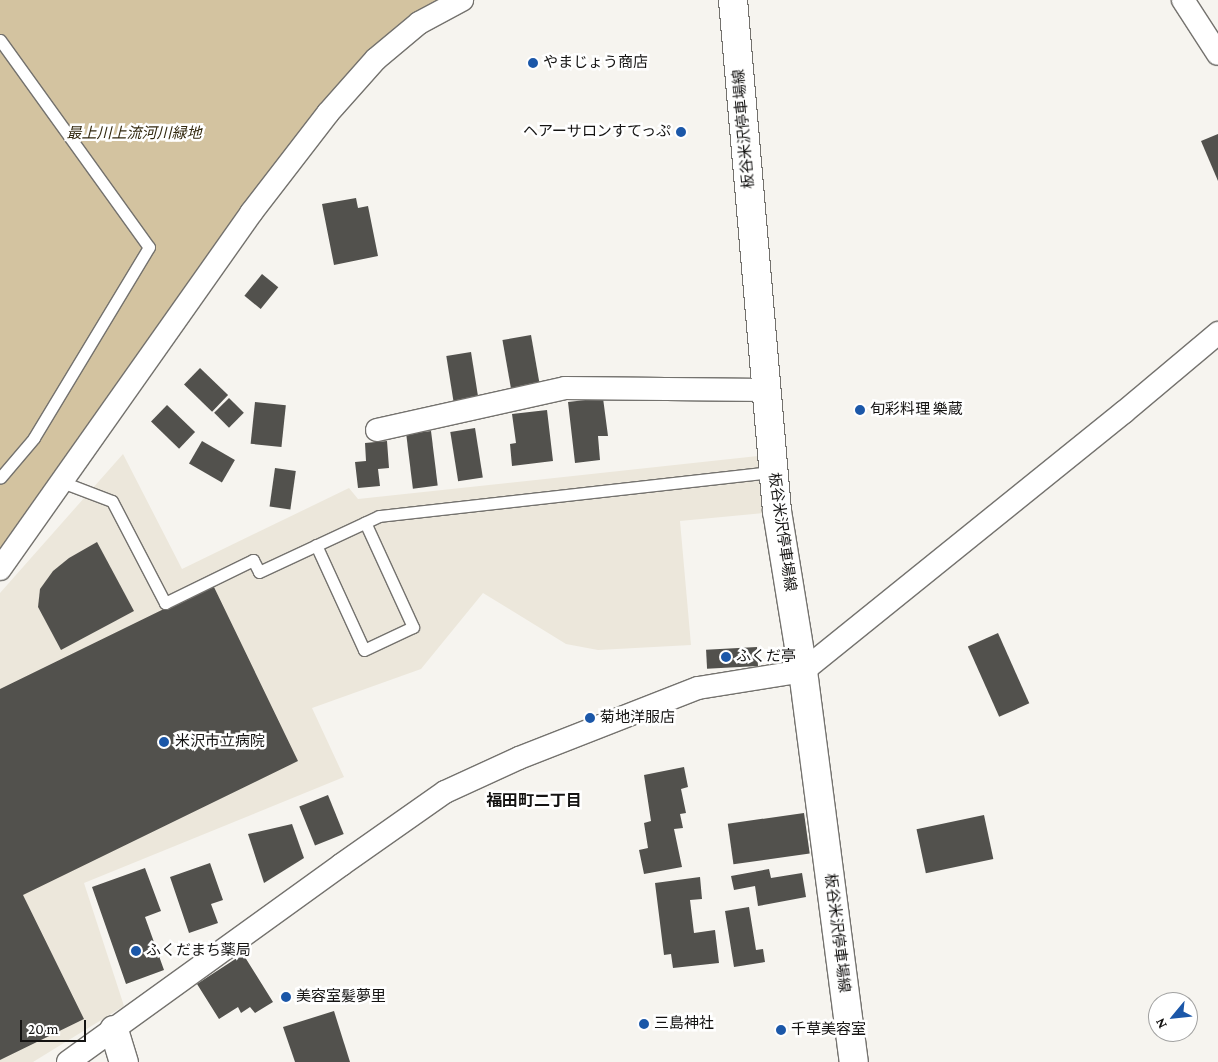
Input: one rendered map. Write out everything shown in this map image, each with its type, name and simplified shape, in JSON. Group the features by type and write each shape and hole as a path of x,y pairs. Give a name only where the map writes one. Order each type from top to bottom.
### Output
{"main road":[{"name":"板谷米沢停車場線","path":"733,0 773,472 803,671 854,1062"},
{"path":"114,1030 124,1062"}],"street":[{"path":"0,569 251,213 328,113 376,59 419,23 462,0"},
{"path":"1184,0 1218,54"},
{"path":"68,1062 445,792 519,758 698,688 803,671 1124,412 1218,333"},
{"path":"376,430 565,388 767,390"}],"lane":[{"path":"0,40 149,247 34,438 0,478"},
{"path":"62,482 112,501 165,603 253,560 259,572 379,516 773,472"},
{"path":"316,545 364,650 413,628 365,522"}],"shaded area":[{"name":"米沢市立病院","path":"123,454 182,569 349,488 358,499 758,456 764,513 680,521 691,645 598,650 566,644 483,593 421,669 312,708 344,777 84,883 124,1006 33,1062 0,1062 0,593"}],"green space":[{"name":"最上川上流河川緑地","path":"0,0 441,0 414,13 0,556"}],"building":[{"path":"1218,134 1218,181 1201,141"},
{"path":"356,198 358,208 368,206 378,256 334,265 322,204"},
{"path":"262,274 278,287 261,309 244,296"},
{"path":"531,335 540,385 511,390 502,340"},
{"path":"471,352 479,402 454,406 446,356"},
{"path":"200,368 228,395 212,412 184,385"},
{"path":"229,398 244,413 229,428 214,413"},
{"path":"603,398 608,436 598,436 600,460 575,463 568,402"},
{"path":"255,402 286,405 281,447 251,444"},
{"path":"167,405 195,432 179,449 151,422"},
{"path":"547,410 553,461 512,466 510,444 516,443 512,414"},
{"path":"475,428 483,477 458,481 450,432"},
{"path":"431,431 438,486 413,489 406,434"},
{"path":"202,441 235,460 222,483 189,464"},
{"path":"387,441 389,468 378,469 380,486 358,488 355,462 366,461 365,443"},
{"path":"275,468 296,471 290,510 270,507"},
{"path":"97,542 134,611 61,650 38,607 40,589 53,571 69,558"},
{"path":"213,585 298,761 23,895 84,1019 0,1060 0,689"},
{"path":"998,633 1029,703 999,717 968,646"},
{"path":"757,647 758,666 707,669 706,650"},
{"path":"684,767 688,787 681,789 686,813 680,814 683,828 674,829 682,867 644,874 639,850 648,848 644,823 651,821 644,775"},
{"path":"328,795 344,834 315,846 299,807"},
{"path":"804,813 810,854 733,864 728,824"},
{"path":"984,815 993,859 926,873 917,829"},
{"path":"292,824 304,858 264,883 248,834"},
{"path":"210,863 223,900 211,904 218,923 189,933 170,877"},
{"path":"145,868 161,911 145,917 164,970 126,984 92,887"},
{"path":"769,869 771,878 802,873 806,897 758,906 755,886 734,890 731,876"},
{"path":"700,877 702,899 690,900 694,933 715,930 719,963 673,968 671,954 664,955 655,883"},
{"path":"749,907 756,950 763,949 765,962 734,967 725,911"},
{"path":"243,954 273,1002 255,1013 250,1007 241,1013 238,1007 219,1019 197,984"},
{"path":"334,1011 350,1062 295,1062 283,1027"}],"place":[{"name":"やまじょう商店","path":"533,63"},
{"name":"ヘアーサロンすてっぷ","path":"681,132"},
{"name":"旬彩料理 樂蔵","path":"860,410"},
{"name":"ふくだ亭","path":"726,657"},
{"name":"菊地洋服店","path":"590,718"},
{"name":"米沢市立病院","path":"164,742"},
{"name":"ふくだまち薬局","path":"136,951"},
{"name":"美容室髪夢里","path":"286,997"},
{"name":"三島神社","path":"644,1024"},
{"name":"千草美容室","path":"781,1030"}],"district":[{"name":"福田町二丁目","path":"534,801"}]}
